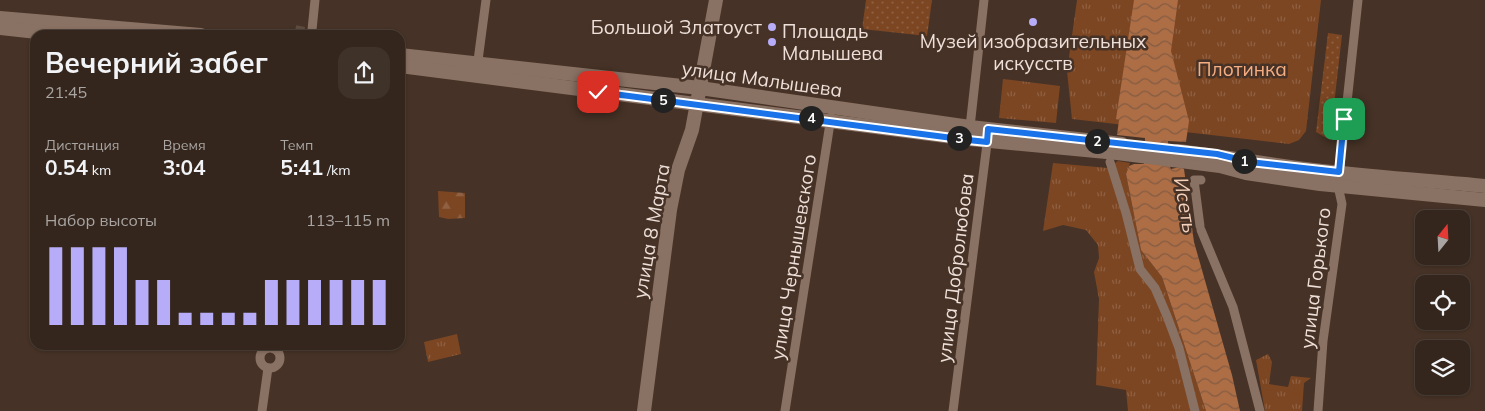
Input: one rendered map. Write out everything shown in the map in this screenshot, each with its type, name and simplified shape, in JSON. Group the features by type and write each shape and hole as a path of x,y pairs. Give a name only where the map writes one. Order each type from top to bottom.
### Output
{"main road":[{"name":"улица 8 Марта","path":"644,411 670,210 697,104 716,0"},
{"path":"0,18 142,30"},
{"path":"0,28 30,31"},
{"name":"улица Малышева","path":"405,56 476,70 697,104 970,127 988,135"},
{"name":"улица Малышева","path":"405,66 700,88 831,115 1115,153 1190,157 1338,179"},
{"path":"1338,179 1485,186"},
{"path":"1338,179 1485,200"}],"street":[{"path":"312,30 315,0"},
{"path":"476,70 486,0"},
{"path":"970,127 984,0"},
{"name":"улица Горького","path":"1318,411 1323,341 1342,204 1338,179 1358,0"},
{"name":"улица Чернышевского","path":"785,411 831,115"},
{"name":"улица Добролюбова","path":"952,411 988,135"},
{"path":"1115,153 1140,269 1155,288 1168,316 1179,348 1195,411"},
{"path":"1201,180 1194,180 1201,228 1233,307 1260,411"},
{"path":"265,350 260,354 262,365 268,368 272,368 279,361 278,352 275,350"},
{"path":"262,411 268,368"}],"green space":[{"path":"866,0 932,0 927,36 862,29"},
{"name":"Плотинка","path":"1077,0 1321,0 1306,131 1299,140 1289,144 1072,119 1067,71"},
{"path":"1328,33 1342,35 1330,140 1316,132"},
{"path":"1003,79 1060,86 1056,123 999,118"},
{"path":"1118,161 1130,163 1126,174 1141,250 1162,277 1206,411 1128,411 1126,390 1096,385 1099,299 1094,272 1099,258 1098,245 1086,230 1063,225 1043,231 1053,163 1108,168"},
{"path":"438,191 465,193 465,218 448,219 439,217"},
{"path":"457,334 461,354 428,362 424,342"},
{"path":"1268,354 1272,362 1269,384 1288,387 1291,376 1311,378 1304,383 1302,411 1265,411 1256,360"}],"water":[{"name":"Исеть","path":"1134,0 1178,0 1171,51 1189,121 1186,142 1168,141 1169,165 1171,169 1180,167 1184,169 1194,242 1232,375 1240,411 1206,411 1162,277 1141,250 1126,174 1129,166 1144,164 1145,138 1117,135 1119,120 1116,119"}],"tunnel":[{"path":"300,30 301,24"}],"place":[{"name":"Музей изобразительных искусств","path":"1033,22"},
{"name":"Большой Златоуст","path":"772,27"},
{"name":"Площадь Малышева","path":"772,42"}],"route":[{"path":"598,92 968,140 987,142 988,129 1191,153 1217,154 1250,162 1339,172 1344,119"}]}
